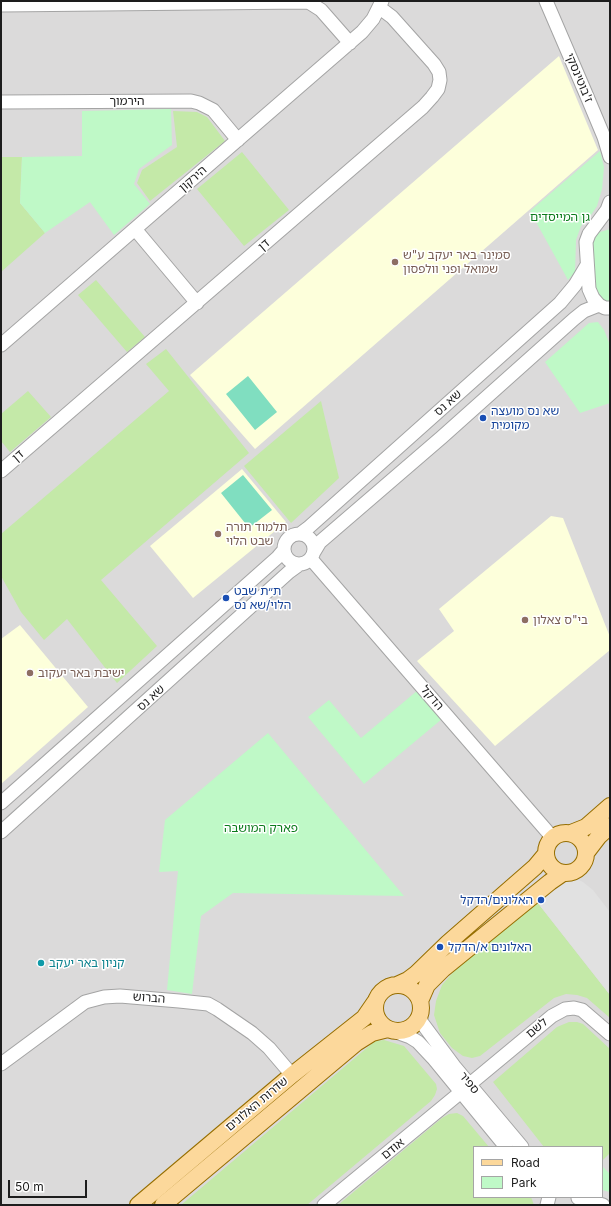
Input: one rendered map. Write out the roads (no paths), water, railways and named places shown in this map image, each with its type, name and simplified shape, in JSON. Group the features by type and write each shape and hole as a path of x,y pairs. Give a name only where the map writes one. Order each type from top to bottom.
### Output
{"main road":[{"path":"571,833 586,827 610,806"},
{"path":"586,853 599,836 610,826"},
{"path":"565,832 571,833 582,840 585,846 585,860 582,866 576,870 570,873 563,873 551,867 545,855 546,848 552,837 565,832"},
{"path":"545,855 535,867 448,943 416,974 408,980 390,986 378,995 375,1002 375,1015 382,1026 392,1030 404,1031 410,1028 420,1009 427,985 443,969 563,873"},
{"path":"397,984 405,985 417,994 420,1009"},
{"name":"שדרות האלונים","path":"138,1205 292,1075 364,1018 375,1002"},
{"name":"שדרות האלונים","path":"163,1205 356,1043 372,1033 392,1030"}],"street":[{"name":"ז'בוטינסקי","path":"546,1 609,151"},
{"path":"1,5 305,2 310,3 321,10 350,43"},
{"name":"הירקון","path":"1,344 350,43 373,19 381,4"},
{"name":"דן","path":"1,470 197,303 423,107 438,89 440,80 439,72 434,64 381,4"},
{"name":"הירמוך","path":"1,102 191,101 199,103 212,110 238,140"},
{"path":"606,309 593,298 589,289 586,242 589,234 607,210 610,202"},
{"path":"594,227 610,222"},
{"path":"134,229 197,303"},
{"name":"שא נס","path":"300,534 560,303 575,285 587,265"},
{"name":"שא נס","path":"1,832 289,572 308,558 320,542 442,437 574,319 584,311 606,309"},
{"path":"300,534 310,538 314,547 308,558 291,561 285,554 284,550 287,540 291,536 300,534"},
{"name":"שא נס","path":"1,803 278,557 284,550"},
{"name":"הדקל","path":"308,558 552,837"},
{"name":"הברוש","path":"1,1064 85,1002 104,997 120,996 208,1004 252,1033 269,1048 292,1075"},
{"name":"לשם","path":"466,1088 552,1016 565,1009 574,1008 582,1010 610,1034"},
{"name":"ספיר","path":"420,1009 422,1023 505,1146"},
{"name":"ספיר","path":"392,1030 418,1042 466,1088 521,1146"},
{"name":"אודם","path":"324,1205 466,1088"},
{"path":"578,1200 603,1205"}],"place":[{"name":"סמינר באר יעקב ע\"ש שמואל ופני וולפסון","path":"395,262"},
{"name":"שא נס מועצה מקומית","path":"483,418"},
{"name":"תלמוד תורה שבט הלוי","path":"218,534"},
{"name":"ת״ת שבט הלוי/שא נס","path":"226,598"},
{"name":"בי\"ס צאלון","path":"525,620"},
{"name":"ישיבת באר יעקוב","path":"30,673"},
{"name":"האלונים/הדקל","path":"541,900"},
{"name":"האלונים א/הדקל","path":"440,947"},
{"name":"קניון באר יעקב","path":"41,963"}],"park label":[{"name":"גן המייסדים","path":"560,217"},
{"name":"פארק המושבה","path":"261,828"}]}
